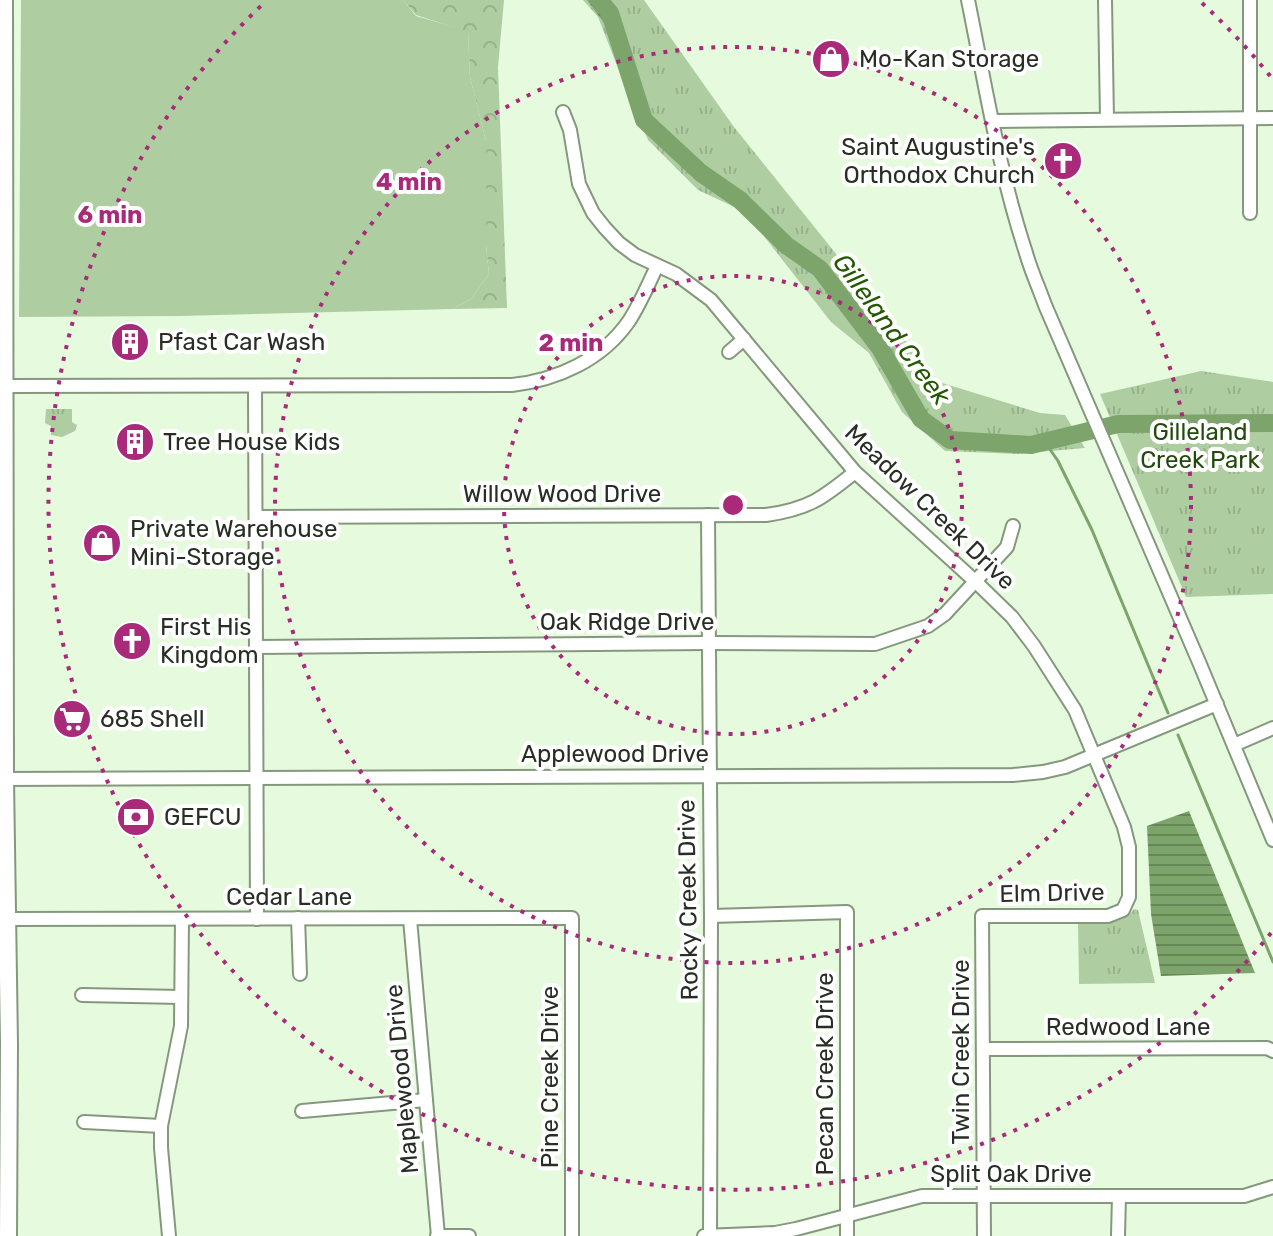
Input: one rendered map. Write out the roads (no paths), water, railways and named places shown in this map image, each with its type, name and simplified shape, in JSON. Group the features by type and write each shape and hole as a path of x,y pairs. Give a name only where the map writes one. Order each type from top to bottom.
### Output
{"main road":[{"path":"4,0 6,386 3,779 9,1044 8,1236"}],"street":[{"path":"968,0 1015,219 1026,256 1273,840"},
{"path":"1105,0 1107,119"},
{"path":"1250,0 1250,213"},
{"name":"Meadow Creek Drive","path":"563,112 570,130 579,184 593,213 619,243 635,255 676,274 711,300 855,472 976,582 1012,617 1034,646 1075,710 1127,836 1129,897 1123,910"},
{"path":"993,121 1273,118"},
{"path":"6,386 512,385 546,379 565,373 606,347 627,324 657,266"},
{"path":"729,352 744,339"},
{"path":"255,386 257,919"},
{"name":"Willow Wood Drive","path":"256,517 766,515 811,504 855,472"},
{"name":"Rocky Creek Drive","path":"708,515 710,1236"},
{"name":"Oak Ridge Drive","path":"257,647 875,644 928,626 945,614 1007,547 1013,526"},
{"name":"Applewood Drive","path":"3,779 1013,775 1065,767 1217,704"},
{"path":"1234,745 1273,728"},
{"name":"Elm Drive","path":"982,916 1108,916 1123,910"},
{"name":"Pecan Creek Drive","path":"711,916 847,912 847,1236"},
{"name":"Twin Creek Drive","path":"982,916 984,1236"},
{"path":"298,918 300,974"},
{"name":"Cedar Lane","path":"7,919 572,918"},
{"name":"Pine Creek Drive","path":"572,918 572,1236"},
{"path":"169,1236 161,1126 179,1040 182,919"},
{"name":"Maplewood Drive","path":"410,919 438,1236"},
{"path":"82,995 181,997"},
{"name":"Redwood Lane","path":"983,1049 1267,1048 1273,1051"},
{"path":"302,1111 426,1100"},
{"path":"84,1122 161,1126"},
{"name":"Split Oak Drive","path":"704,1236 775,1233 922,1196 1244,1196 1273,1187"},
{"path":"1118,1236 1119,1196"},
{"path":"438,1236 469,1236"}],"waterway":[{"name":"Gilleland Creek","path":"599,0 610,13 644,120 701,173 740,200 786,245 820,269 880,348 921,419 950,440 1031,445 1118,424 1273,423"},
{"path":"1045,442 1058,461 1092,530 1168,713"},
{"path":"1178,735 1273,962"}],"place":[{"name":"Mo-Kan Storage","path":"831,59"},
{"name":"Saint Augustine's Orthodox Church","path":"1063,161"},
{"name":"Pfast Car Wash","path":"130,342"},
{"name":"Tree House Kids","path":"135,442"},
{"name":"Private Warehouse Mini-Storage","path":"102,543"},
{"name":"First His Kingdom","path":"132,641"},
{"name":"685 Shell","path":"72,719"},
{"name":"GEFCU","path":"136,817"}],"park label":[{"name":"Gilleland Creek Park","path":"1200,446"}]}
